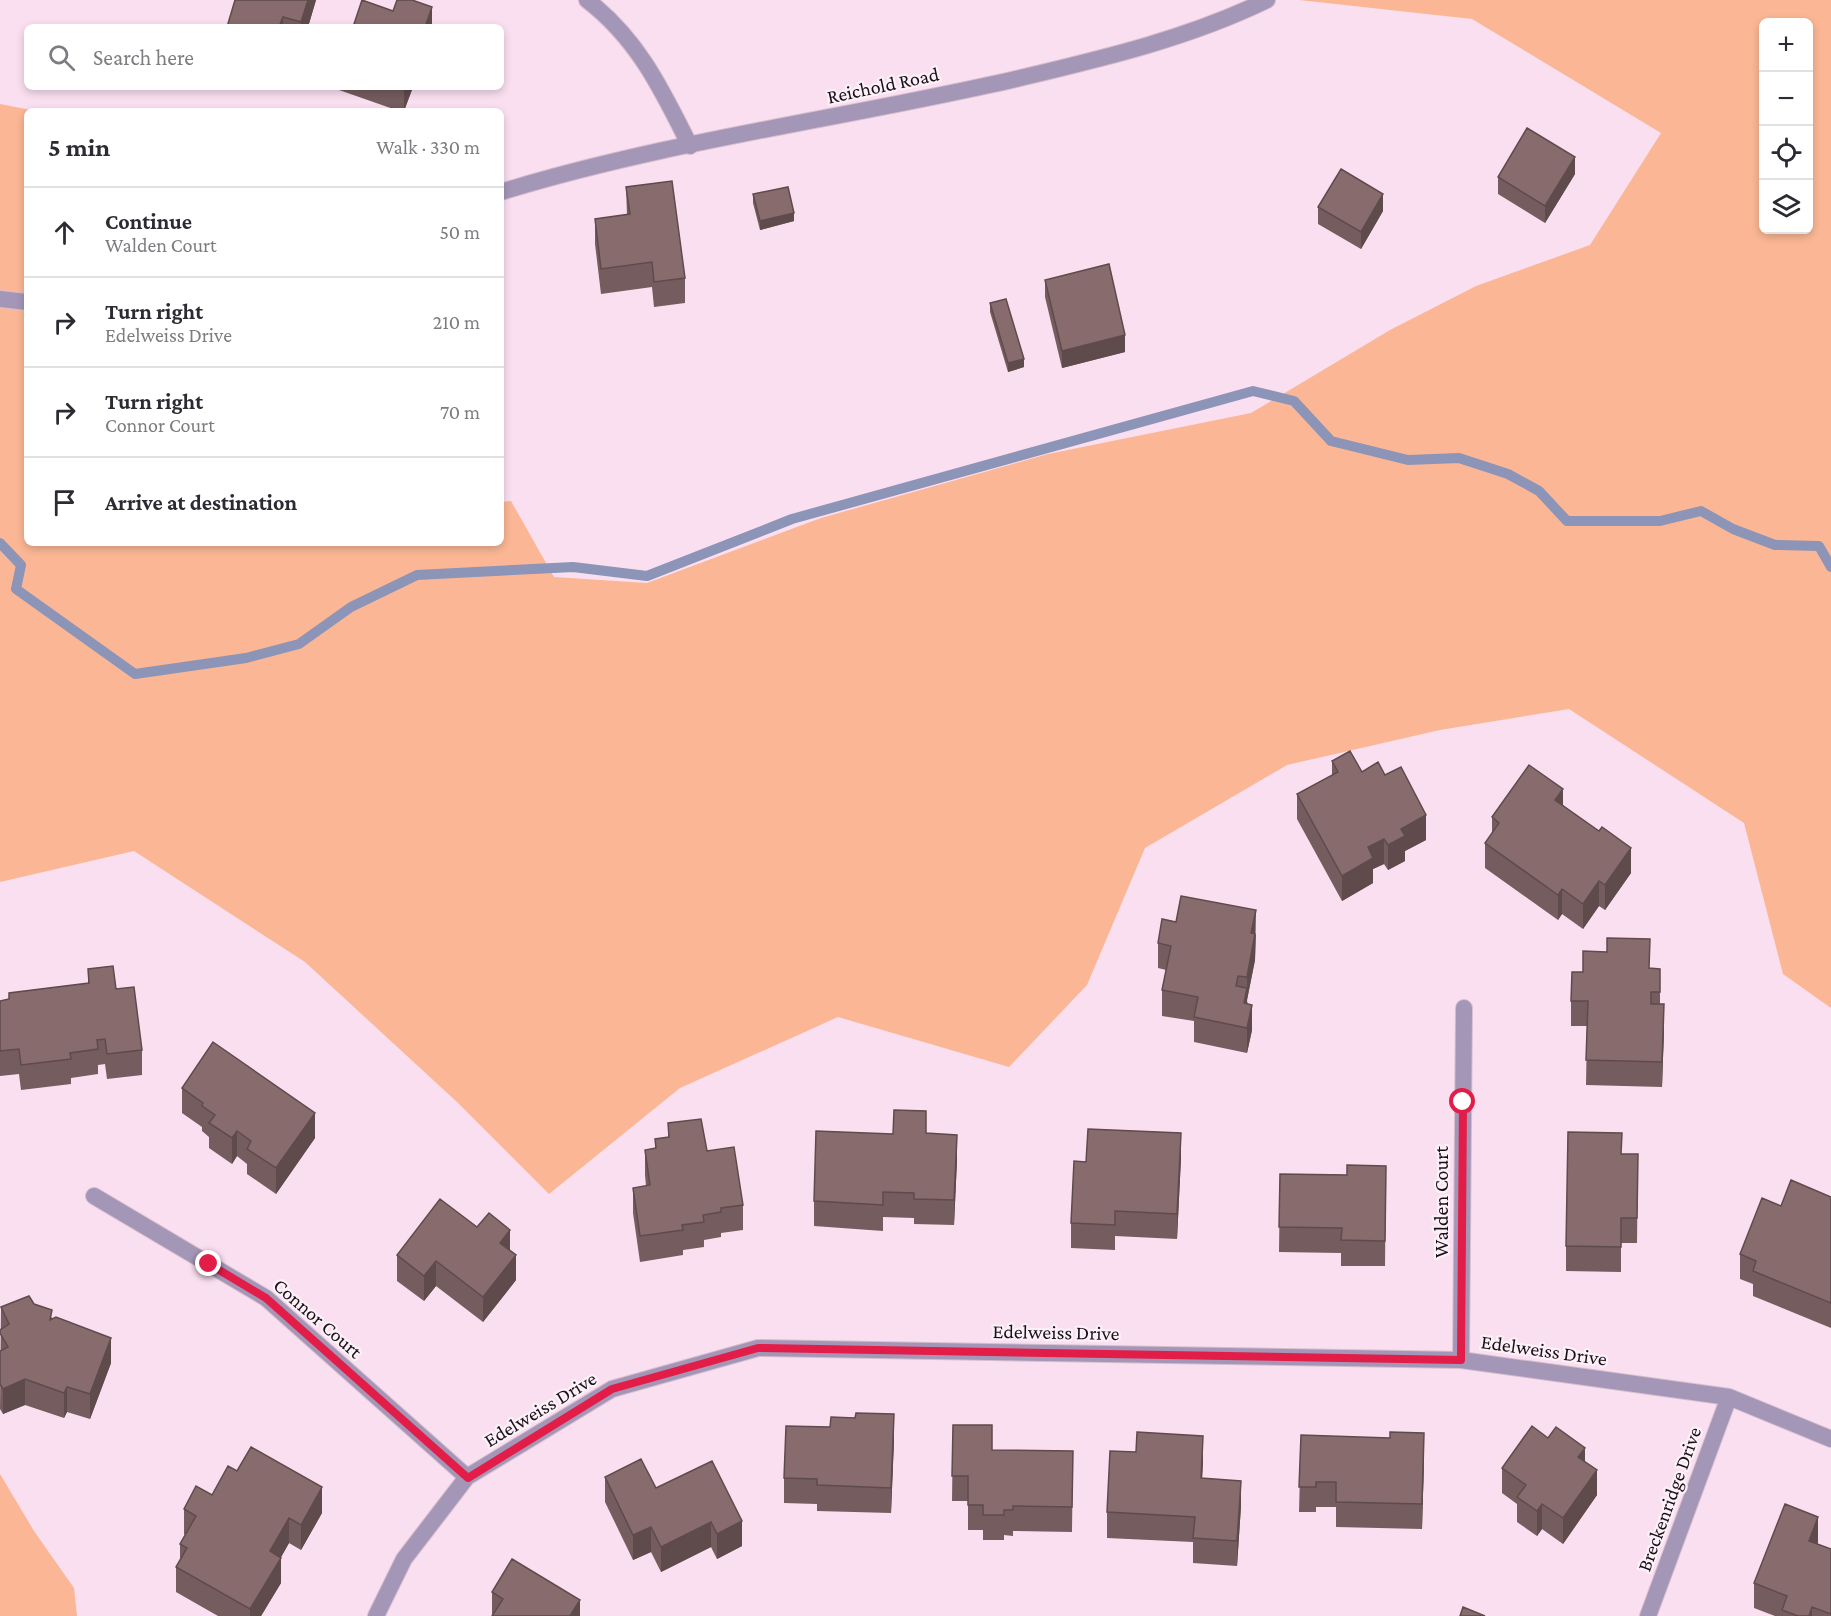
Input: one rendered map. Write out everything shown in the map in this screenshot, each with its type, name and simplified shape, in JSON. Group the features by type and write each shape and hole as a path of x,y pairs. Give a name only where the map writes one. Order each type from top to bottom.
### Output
{"street":[{"path":"587,0 609,16 647,62 690,146"},
{"name":"Reichold Road","path":"504,191 581,169 987,86 1107,57 1222,22 1267,0"},
{"path":"0,300 24,302"},
{"name":"Walden Court","path":"1461,1360 1464,1008"},
{"name":"Connor Court","path":"94,1197 266,1298 468,1478"},
{"name":"Edelweiss Drive","path":"376,1616 404,1559 468,1478 612,1389 758,1348 1461,1360 1729,1397 1831,1438"},
{"name":"Breckenridge Drive","path":"1648,1616 1729,1397"}],"shaded area":[{"path":"1299,0 1831,0 1831,1008 1783,974 1744,823 1569,709 1440,730 1287,765 1145,848 1087,985 1009,1067 838,1017 680,1088 549,1194 457,1102 305,962 134,851 0,882 0,104 24,109 24,546 504,546 504,502 511,501 554,577 647,583 821,518 1048,454 1251,413 1390,330 1476,286 1590,245 1661,133 1472,19"},
{"path":"0,1474 34,1531 74,1588 77,1616 0,1616"}],"building":[{"path":"235,0 308,0 301,22 283,17 280,24 228,24"},
{"path":"362,0 393,11 397,0 412,0 432,7 426,24 354,24"},
{"path":"1527,128 1575,157 1545,206 1498,177"},
{"path":"1341,169 1383,194 1361,232 1318,207"},
{"path":"672,181 685,278 654,282 652,262 601,269 595,219 630,214 626,187"},
{"path":"788,187 794,213 760,221 753,194"},
{"path":"1109,264 1125,335 1062,351 1045,280"},
{"path":"1006,299 1024,359 1008,363 990,303"},
{"path":"1350,751 1362,772 1378,762 1385,775 1401,767 1426,815 1401,829 1405,836 1388,845 1384,839 1368,847 1373,858 1342,876 1297,794 1338,772 1332,761"},
{"path":"1529,765 1563,789 1555,800 1599,831 1602,827 1631,848 1605,885 1599,881 1583,904 1562,889 1558,895 1485,843 1499,823 1492,817"},
{"path":"1181,896 1256,910 1251,933 1255,934 1247,977 1238,976 1236,986 1247,988 1244,1003 1252,1005 1247,1028 1194,1017 1198,997 1162,990 1171,946 1158,943 1162,919 1176,922"},
{"path":"1607,938 1650,939 1649,968 1660,969 1660,992 1651,992 1651,1004 1664,1004 1662,1062 1586,1060 1588,1001 1571,1001 1572,972 1583,972 1583,951 1607,952"},
{"path":"113,966 116,989 134,987 142,1050 107,1054 105,1039 97,1040 98,1049 70,1053 71,1059 21,1065 19,1049 0,1051 0,1001 9,999 9,993 89,983 88,969"},
{"path":"213,1042 315,1113 276,1168 247,1149 251,1141 237,1131 232,1138 209,1123 215,1115 182,1088"},
{"path":"894,1110 926,1111 926,1133 957,1135 954,1200 914,1199 914,1193 883,1192 883,1205 814,1201 816,1131 893,1134"},
{"path":"701,1119 707,1151 734,1147 743,1205 721,1208 721,1212 703,1215 704,1222 682,1225 683,1230 640,1236 633,1188 650,1185 645,1150 656,1148 655,1139 669,1137 668,1123"},
{"path":"1088,1129 1181,1133 1177,1214 1115,1211 1115,1225 1071,1223 1074,1161 1086,1162"},
{"path":"1568,1132 1622,1133 1621,1154 1638,1154 1637,1218 1621,1218 1621,1247 1566,1246"},
{"path":"1347,1165 1386,1166 1385,1241 1341,1240 1342,1228 1279,1227 1280,1174 1347,1175"},
{"path":"1791,1180 1831,1197 1831,1303 1753,1271 1756,1261 1740,1254 1762,1198 1781,1206"},
{"path":"440,1199 477,1227 489,1213 510,1230 500,1243 516,1255 483,1297 436,1261 424,1276 397,1255"},
{"path":"29,1296 34,1304 52,1310 50,1320 56,1317 111,1338 90,1394 67,1387 64,1393 25,1379 3,1389 0,1384 0,1351 8,1347 0,1330 9,1324 1,1307"},
{"path":"856,1413 894,1414 891,1488 817,1485 817,1479 784,1478 786,1426 830,1427 831,1417 855,1418"},
{"path":"953,1425 992,1425 992,1450 1073,1451 1072,1507 1013,1506 1013,1510 1004,1510 1004,1515 983,1515 983,1505 968,1505 968,1476 952,1476"},
{"path":"1532,1426 1548,1438 1556,1427 1585,1448 1578,1457 1597,1470 1563,1518 1542,1504 1537,1511 1517,1497 1526,1485 1502,1468"},
{"path":"1137,1432 1203,1436 1201,1478 1241,1481 1237,1541 1193,1538 1195,1517 1107,1512 1110,1451 1136,1452"},
{"path":"1390,1432 1424,1433 1422,1504 1336,1502 1336,1482 1316,1482 1316,1487 1299,1487 1301,1435 1390,1438"},
{"path":"251,1447 322,1487 301,1525 289,1518 270,1551 281,1558 250,1609 176,1567 187,1548 180,1544 196,1516 184,1509 196,1486 212,1495 228,1466 237,1471"},
{"path":"641,1459 656,1488 712,1461 742,1521 717,1534 711,1522 661,1547 651,1527 633,1535 605,1477"},
{"path":"1785,1504 1818,1517 1809,1541 1831,1549 1831,1614 1812,1607 1809,1616 1798,1616 1782,1610 1787,1596 1754,1583"},
{"path":"512,1559 580,1600 570,1616 492,1616 503,1599 492,1592"},
{"path":"1463,1607 1485,1616 1460,1616"}],"waterway":[{"path":"0,543 21,565 16,589 135,674 246,658 299,644 351,607 417,575 573,567 647,576 792,519 1253,391 1294,401 1331,441 1408,460 1459,458 1508,474 1539,491 1567,521 1660,521 1701,511 1733,529 1775,545 1819,546 1831,567"}],"route":[{"path":"209,1264 266,1298 468,1478 612,1389 758,1348 1461,1360 1463,1102"}]}
